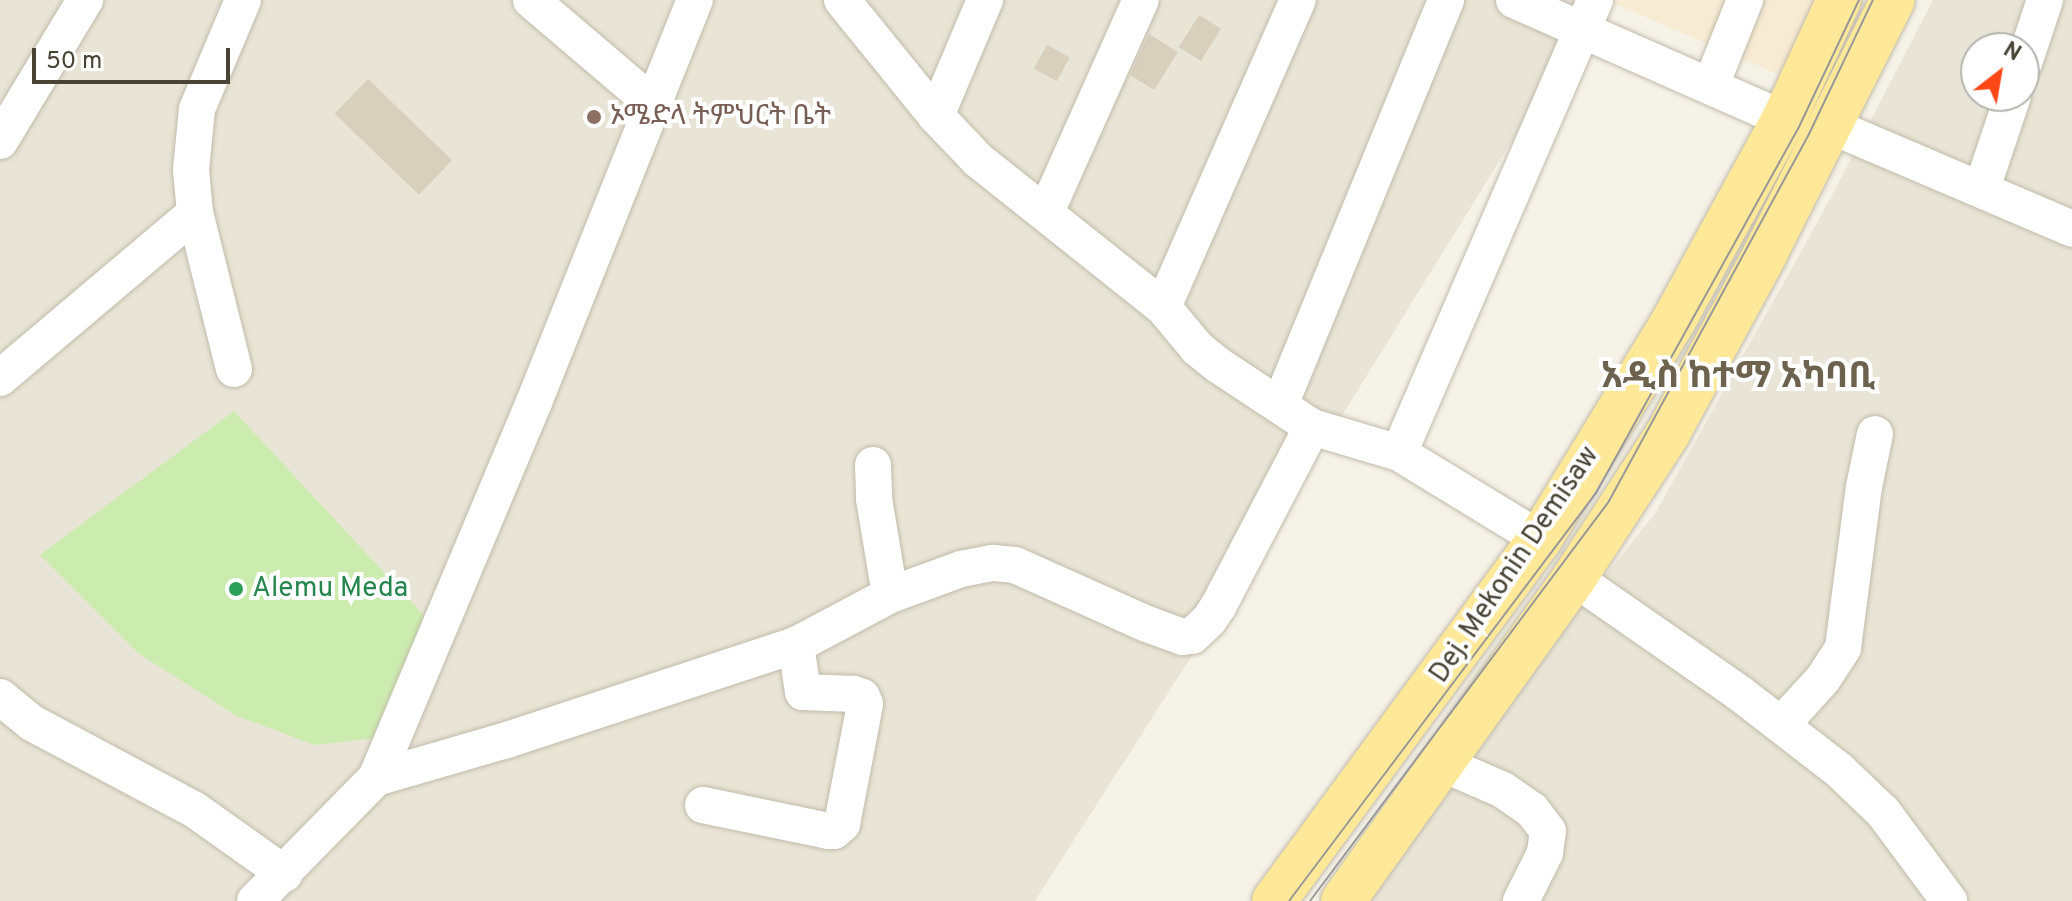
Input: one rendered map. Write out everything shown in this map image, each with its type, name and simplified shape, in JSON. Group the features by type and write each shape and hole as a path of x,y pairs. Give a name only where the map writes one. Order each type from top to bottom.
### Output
{"main road":[{"name":"Dej. Mekonin Demisaw","path":"1274,901 1540,539 1674,320 1784,119 1839,0"},
{"name":"Dej. Mekonin Demisaw","path":"1343,901 1574,578 1668,433 1831,126 1893,0"}],"street":[{"path":"6,115 85,0"},
{"path":"234,369 195,213 191,170 197,109 243,0"},
{"path":"531,0 652,103"},
{"path":"0,697 32,723 195,810 276,890 376,778 534,402 695,0"},
{"path":"842,0 936,116 978,160 1163,307 1207,357 1312,427 1399,453 1540,539"},
{"path":"936,116 985,0"},
{"path":"1046,212 1141,0"},
{"path":"1163,307 1298,0"},
{"path":"1280,405 1446,0"},
{"path":"1514,0 1589,16 1711,85 1784,119"},
{"path":"1711,85 1745,0"},
{"path":"2034,32 2045,0"},
{"path":"1399,453 1589,16"},
{"path":"1982,188 2008,112"},
{"path":"1831,126 2072,229"},
{"path":"0,378 195,213"},
{"path":"376,778 507,740 796,645 890,595 961,569 993,563 1015,565 1147,624 1182,637 1192,636 1219,605 1312,427"},
{"path":"1781,725 1823,679 1843,648 1864,487 1875,434"},
{"path":"873,465 874,499 890,595"},
{"path":"1574,578 1781,725 1839,770 1883,812 1949,901"},
{"path":"703,805 829,831 842,824 865,704 862,697 854,694 803,692 796,645"},
{"path":"1443,764 1503,790 1532,810 1548,831 1545,853 1521,901"}],"shaded area":[{"path":"0,0 1599,0 1244,574 1035,901 0,901"},
{"path":"1606,0 1824,0 1791,80"},
{"path":"1933,0 2072,0 2072,901 1362,901 1560,633 1656,512 1829,201"}],"green space":[{"name":"Alemu Meda","path":"234,411 430,622 376,738 315,745 237,716 138,653 40,555"}],"building":[{"path":"1199,15 1221,29 1201,61 1179,47"},
{"path":"1149,34 1178,52 1154,90 1130,75"},
{"path":"1047,45 1070,58 1057,81 1034,69"},
{"path":"368,79 452,160 419,195 335,114"}],"tram line":[{"path":"1289,901 1596,493 1798,129 1859,0"},
{"path":"1310,901 1609,501 1809,134 1873,0"}],"place":[{"name":"ኦሜድላ ትምህርት ቤት","path":"594,117"},
{"name":"Alemu Meda","path":"236,589"}],"district":[{"name":"አዲስ ከተማ አካባቢ","path":"1738,379"}]}
